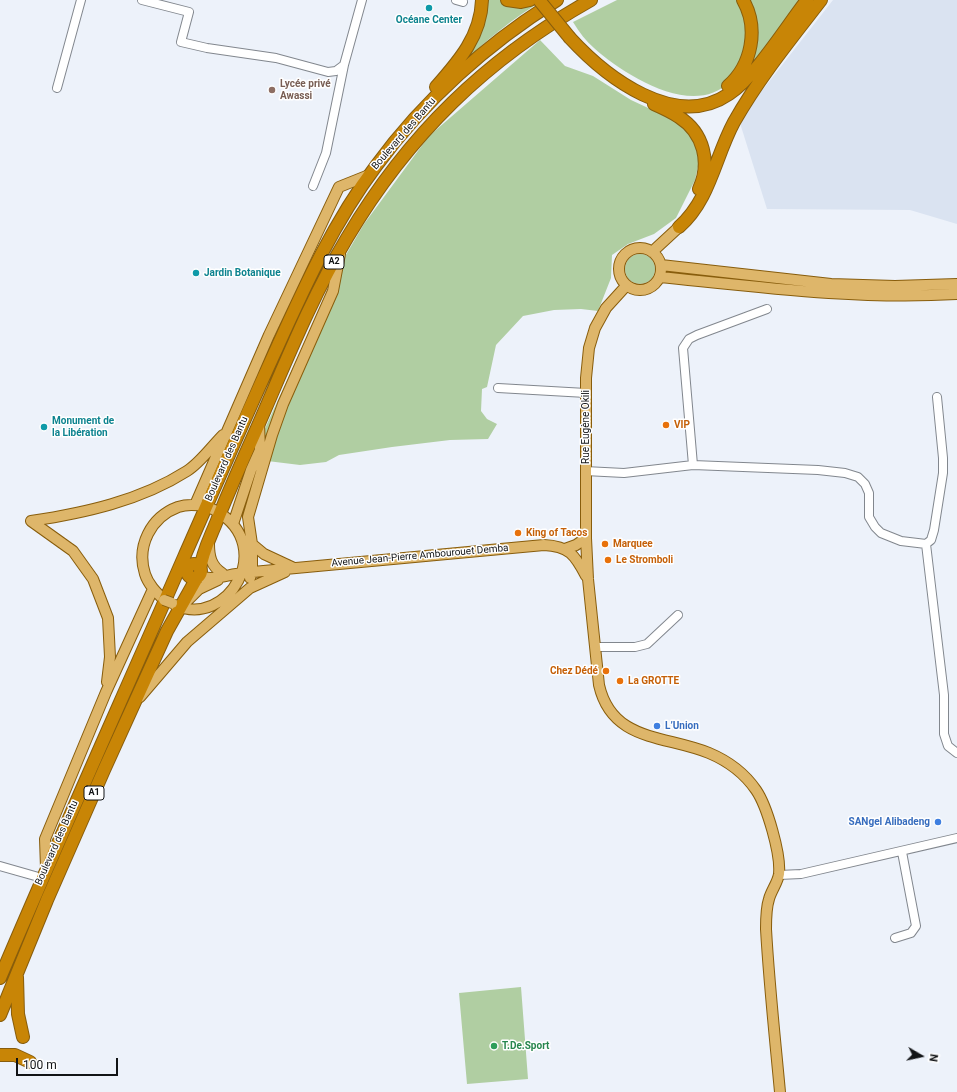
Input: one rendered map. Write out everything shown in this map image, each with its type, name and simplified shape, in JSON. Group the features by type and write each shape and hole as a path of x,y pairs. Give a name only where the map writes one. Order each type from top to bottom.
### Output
{"highway":[{"path":"377,163 384,149 394,135 467,49 477,26 482,0"},
{"path":"507,0 521,2 530,0"},
{"name":"Boulevard des Bantu","path":"0,978 44,873 120,700 172,603 199,573 202,556 209,540 207,508 259,422 309,311 341,248 365,209 392,170 440,112 495,64 560,18 591,0"},
{"path":"573,36 607,63 643,86 677,97 701,98 718,92 729,85 738,76 748,59 751,45 752,27 748,10 743,0"},
{"path":"636,91 654,99 685,106 710,102 724,97 748,77 807,0"},
{"path":"679,227 687,220 702,198 733,124 754,88 821,0"},
{"path":"549,1 573,36 600,68 636,91 653,104 680,117 697,135 704,150 705,160 703,177 679,227"},
{"name":"Boulevard des Bantu","path":"0,1015 69,847 167,631 172,603 170,587 207,508 319,257 344,213 377,163 408,126 450,84 494,45 549,1"},
{"path":"120,700 129,685 173,591 187,568 189,557 207,508"},
{"path":"187,568 195,564 199,573"},
{"path":"17,972 18,1014 23,1037"},
{"path":"0,1056 15,1055 30,1062"}],"main road":[{"path":"207,508 227,430 270,334 335,199 339,187 369,175"},
{"path":"652,252 679,227"},
{"path":"243,594 243,573 244,548 238,531 227,517 207,508 178,507 164,515 152,526 144,541 142,558 145,574 152,589 172,603 196,609 212,605 227,596 238,582 243,573 252,544 248,518 272,435 283,404 333,291 341,248"},
{"path":"640,248 652,252 661,265 660,277 652,288 645,290 632,289 626,286 619,275 620,262 623,256 634,249 640,248"},
{"path":"661,265 831,284 882,286 957,284"},
{"path":"660,277 832,294 891,296 957,294"},
{"name":"Rue Eugène Okili","path":"626,286 606,308 595,328 587,362 585,471 586,538 588,579 602,700 615,717 624,725 645,735 698,750 716,757 741,773 756,791 769,819 779,875"},
{"path":"232,524 251,470 260,450 259,422"},
{"path":"106,692 110,658 108,618 93,579 73,551 31,521 78,514 144,494 188,471 227,430"},
{"path":"565,549 576,545 586,538"},
{"path":"167,631 194,593 222,575 210,560 209,540"},
{"path":"252,544 264,554 294,568"},
{"name":"Avenue Jean-Pierre Ambourouet Demba","path":"199,573 222,575 529,546 550,546 565,549"},
{"path":"565,549 576,557 588,579"},
{"path":"132,707 187,642 250,588 294,568"},
{"path":"44,873 45,838 106,692 152,589"},
{"path":"779,875 768,900 766,928 780,1092"}],"street":[{"path":"57,88 81,0"},
{"path":"142,0 189,12 181,42 207,48 276,58 328,72 336,71 344,65"},
{"path":"313,186 326,153 344,65 362,0"},
{"path":"693,465 683,348 689,339 697,335 767,310"},
{"path":"498,388 586,393"},
{"path":"585,471 624,473 693,465 818,470 845,473 858,477 865,484 868,493 869,517 875,528 881,533 901,541 926,544 931,540 934,530 942,473 943,458 937,397"},
{"path":"926,544 944,695 944,734 948,746 957,753"},
{"path":"595,647 634,647 648,644 678,615"},
{"path":"779,875 801,874 902,852 957,838"},
{"path":"895,938 911,933 916,926 902,852"},
{"path":"0,866 44,873"}],"shaded area":[{"path":"833,0 957,0 957,224 910,210 767,209 739,120"}],"green space":[{"path":"486,0 501,0 504,2 543,0 500,30 462,65"},
{"path":"617,0 737,0 742,8 750,36 749,42 736,72 730,81 715,92 698,96 679,95 659,89 622,70 591,45 573,22"},
{"path":"748,0 802,0 747,71"},
{"path":"540,40 565,66 593,76 631,100 674,120 691,134 697,149 699,162 695,180 676,218 654,234 628,244 612,255 611,278 598,311 581,309 554,310 523,316 496,345 487,387 482,389 481,411 487,419 497,424 488,439 450,440 392,447 339,455 326,462 300,465 251,459 340,265 364,224 429,136"},
{"path":"640,254 651,258 655,269 651,280 640,284 629,280 625,269 629,258"},
{"path":"521,987 528,1079 467,1084 459,993"}],"place":[{"name":"Océane Center","path":"429,8"},
{"name":"Lycée privé Awassi","path":"272,90"},
{"name":"Jardin Botanique","path":"196,273"},
{"name":"VIP","path":"666,425"},
{"name":"Monument de la Libération","path":"44,427"},
{"name":"King of Tacos","path":"518,533"},
{"name":"Marquee","path":"605,544"},
{"name":"Le Stromboli","path":"608,560"},
{"name":"Chez Dédé","path":"606,671"},
{"name":"La GROTTE","path":"620,681"},
{"name":"L’Union","path":"657,726"},
{"name":"SANgel Alibadeng","path":"938,822"},
{"name":"T.De.Sport","path":"494,1046"}]}
